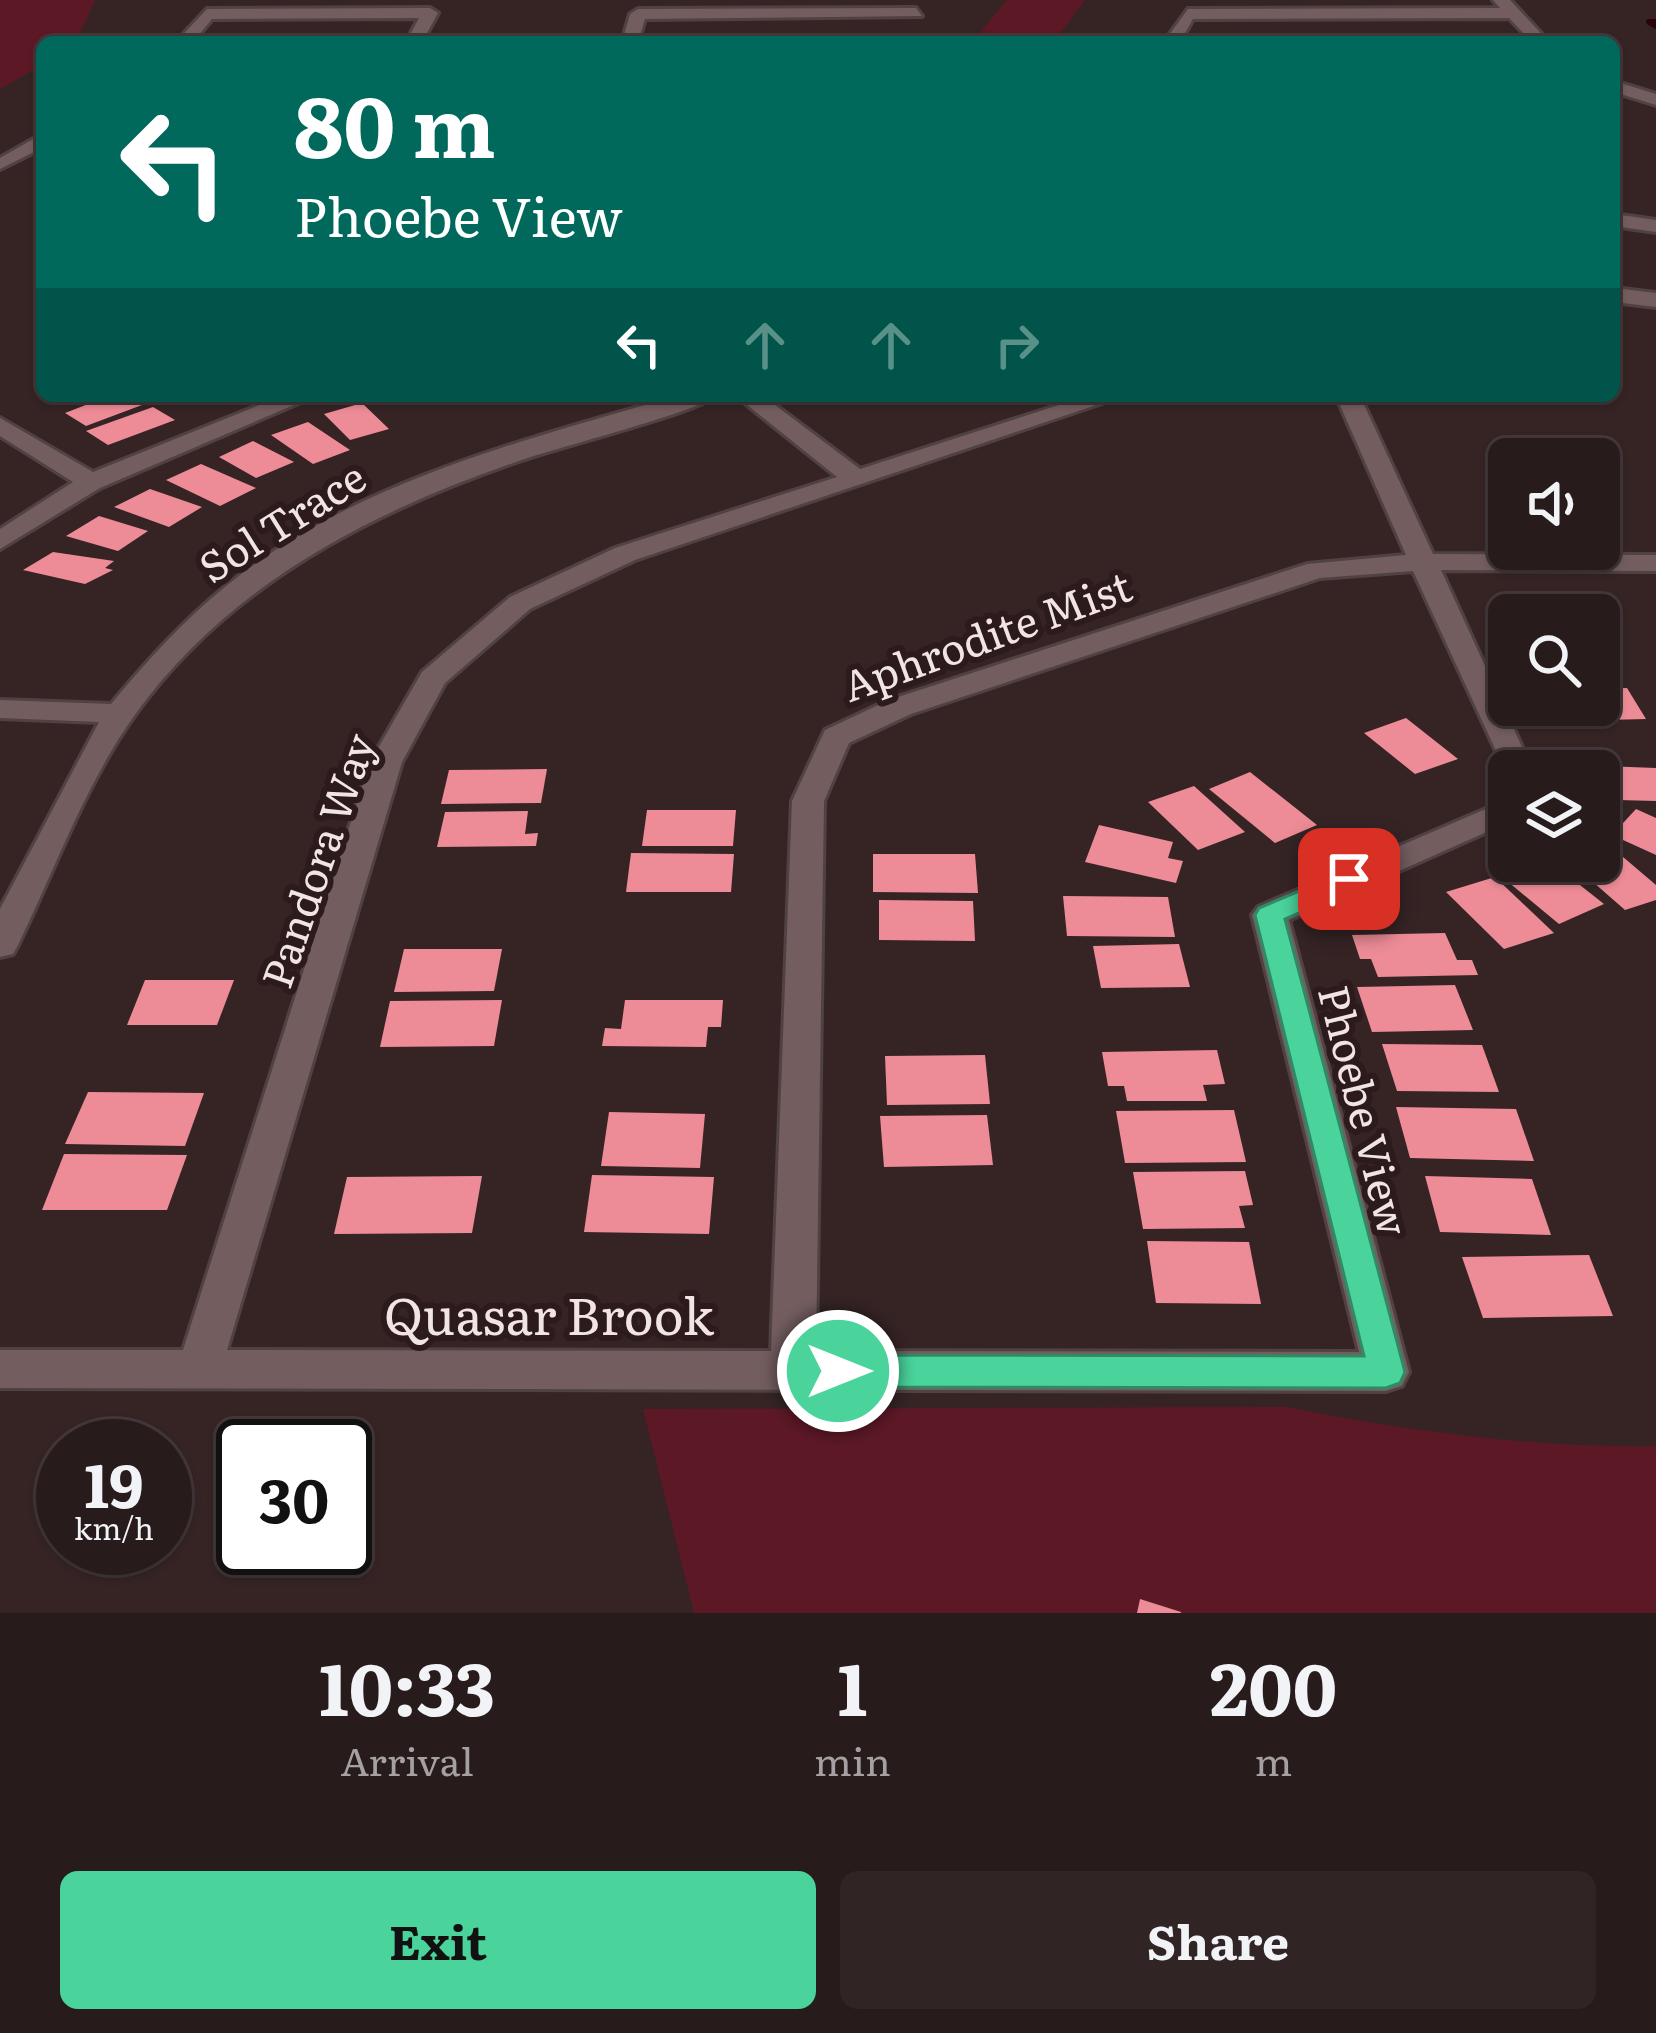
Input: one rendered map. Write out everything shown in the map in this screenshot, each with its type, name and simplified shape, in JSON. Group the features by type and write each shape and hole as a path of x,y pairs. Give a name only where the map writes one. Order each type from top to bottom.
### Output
{"street":[{"path":"1175,36 1188,14 1508,6 1536,36"},
{"path":"189,36 207,14 430,13 417,36"},
{"path":"632,36 638,14 916,14"},
{"path":"1620,88 1656,100"},
{"path":"36,144 3,164 36,164"},
{"path":"1620,221 1656,226"},
{"path":"1620,296 1654,301"},
{"path":"0,542 91,482 288,402"},
{"name":"Sol Trace","path":"0,945 120,714 199,621 262,572 327,532 442,477 684,402"},
{"path":"756,402 856,479"},
{"name":"Pandora Way","path":"199,1370 386,763 434,678 520,603 625,554 1093,402"},
{"path":"1351,402 1508,750"},
{"path":"0,425 91,482"},
{"name":"Aphrodite Mist","path":"793,1371 808,801 836,737 900,707 1317,570 1423,562 1656,562"},
{"path":"0,709 120,714"},
{"name":"Phoebe View","path":"1386,1372 1270,915 1488,818"},
{"name":"Quasar Brook","path":"0,1369 1386,1372"}],"shaded area":[{"path":"0,0 95,0 79,36 36,36 36,68 0,89"},
{"path":"1007,0 1085,0 1058,36 977,36"},
{"path":"1286,1407 1470,1436 1656,1446 1656,1613 694,1613 643,1409"}],"building":[{"path":"93,402 150,402 86,426 65,413"},
{"path":"362,403 389,429 350,440 324,414"},
{"path":"153,407 175,420 108,445 86,431"},
{"path":"308,422 350,450 313,464 271,435"},
{"path":"253,441 294,462 256,478 219,457"},
{"path":"201,464 256,488 220,506 166,480"},
{"path":"150,489 202,507 169,527 114,507"},
{"path":"99,516 148,531 118,551 66,536"},
{"path":"53,552 114,561 105,568 113,570 85,584 23,570"},
{"path":"1620,688 1627,688 1646,719 1620,720"},
{"path":"1406,718 1458,759 1415,774 1364,733"},
{"path":"1620,767 1656,768 1656,801 1620,800"},
{"path":"547,769 541,803 441,804 449,770"},
{"path":"1250,772 1317,825 1275,843 1209,789"},
{"path":"1194,786 1245,832 1198,850 1148,802"},
{"path":"1636,809 1656,818 1656,855 1620,839 1620,826"},
{"path":"647,810 736,810 733,846 642,846"},
{"path":"528,811 525,834 538,833 536,846 437,847 445,812"},
{"path":"1099,825 1173,842 1168,858 1183,861 1176,883 1085,862"},
{"path":"631,853 734,854 731,892 626,892"},
{"path":"873,854 975,854 978,893 873,892"},
{"path":"1620,854 1656,885 1656,900 1625,910 1593,882 1620,882"},
{"path":"1488,879 1500,882 1554,933 1504,949 1446,892"},
{"path":"1508,882 1576,882 1604,904 1559,924"},
{"path":"1063,896 1168,897 1175,937 1067,936"},
{"path":"879,900 973,901 975,941 879,940"},
{"path":"1445,933 1457,960 1472,960 1478,975 1378,977 1371,959 1360,959 1352,935"},
{"path":"1179,944 1190,987 1101,988 1093,946"},
{"path":"404,949 502,949 494,991 394,992"},
{"path":"145,980 234,980 217,1025 127,1025"},
{"path":"1455,985 1473,1030 1372,1032 1357,987"},
{"path":"502,1000 494,1046 380,1047 390,1001"},
{"path":"625,1000 723,1000 721,1027 708,1027 706,1047 602,1046 605,1028 621,1029"},
{"path":"1382,1044 1482,1045 1499,1092 1397,1091"},
{"path":"1217,1050 1225,1084 1203,1085 1207,1101 1127,1101 1124,1086 1108,1086 1102,1052"},
{"path":"985,1055 990,1104 887,1105 885,1056"},
{"path":"88,1092 204,1093 185,1146 65,1144"},
{"path":"1396,1107 1516,1109 1534,1161 1410,1158"},
{"path":"1234,1110 1246,1162 1125,1163 1116,1111"},
{"path":"609,1112 705,1114 700,1168 601,1166"},
{"path":"987,1115 993,1165 884,1167 880,1116"},
{"path":"64,1154 187,1155 167,1210 42,1210"},
{"path":"1245,1171 1253,1205 1239,1206 1245,1228 1143,1229 1133,1172"},
{"path":"592,1175 714,1177 709,1234 584,1232"},
{"path":"482,1176 472,1233 334,1234 347,1177"},
{"path":"1425,1176 1532,1179 1551,1235 1440,1232"},
{"path":"1147,1241 1249,1242 1261,1304 1156,1303"},
{"path":"1589,1255 1613,1316 1483,1318 1462,1257"},
{"path":"1140,1599 1181,1612 1181,1613 1137,1613"}],"waterway":[{"path":"1656,22 1649,22 1656,26"}],"route":[{"path":"838,1371 1386,1372 1270,915 1349,879"}]}
